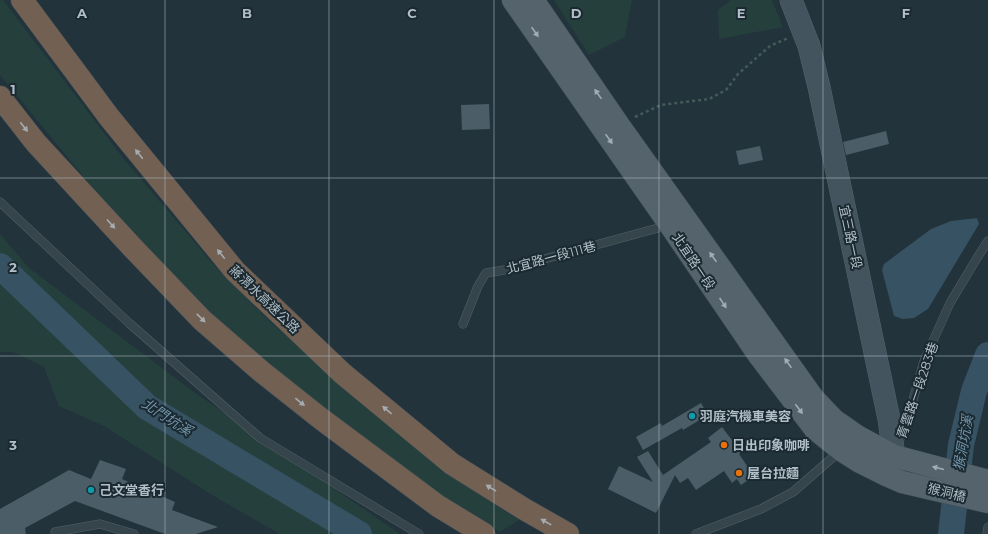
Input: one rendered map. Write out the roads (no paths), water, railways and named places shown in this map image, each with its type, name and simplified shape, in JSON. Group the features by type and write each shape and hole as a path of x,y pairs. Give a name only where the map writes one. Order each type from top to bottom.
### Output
{"highway":[{"name":"蔣渭水高速公路","path":"22,0 109,117 235,271 342,373 452,464 524,509 568,534"},
{"path":"0,96 36,143 202,320 262,372 320,418 438,506 484,534"}],"main road":[{"name":"北宜路一段","path":"513,0 758,354 815,429 849,443 890,466 909,483"},
{"name":"北宜路一段","path":"533,0 618,124 813,398 834,420 849,443"},
{"name":"北宜路一段","path":"890,466 915,462"},
{"name":"猴洞橋","path":"915,462 987,495"},
{"name":"猴洞橋","path":"909,483 987,495"}],"street":[{"name":"宜三路一段","path":"791,0 809,46 819,88 888,411 890,466"}],"lane":[{"path":"0,202 129,323 260,438 419,534"},
{"name":"北宜路一段111巷","path":"463,324 478,286 486,273 504,270 670,225"},
{"name":"青雲路一段283巷","path":"890,466 907,421 924,361 950,303 988,241"},
{"path":"696,534 760,509 793,492 849,443"},
{"path":"56,534 55,532 100,524 134,534"},
{"path":"987,534 988,526"}],"water":[{"path":"977,218 979,224 928,309 914,318 903,319 894,316 882,270 884,264 931,229 951,221"}],"waterway":[{"name":"北門坑溪","path":"0,266 147,407 359,534"},
{"name":"猴洞坑溪","path":"951,534 961,445 974,391 988,355"}],"place":[{"name":"羽庭汽機車美容","path":"692,416"},
{"name":"日出印象咖啡","path":"724,445"},
{"name":"屋台拉麵","path":"739,473"},
{"name":"己文堂香行","path":"91,490"}]}
